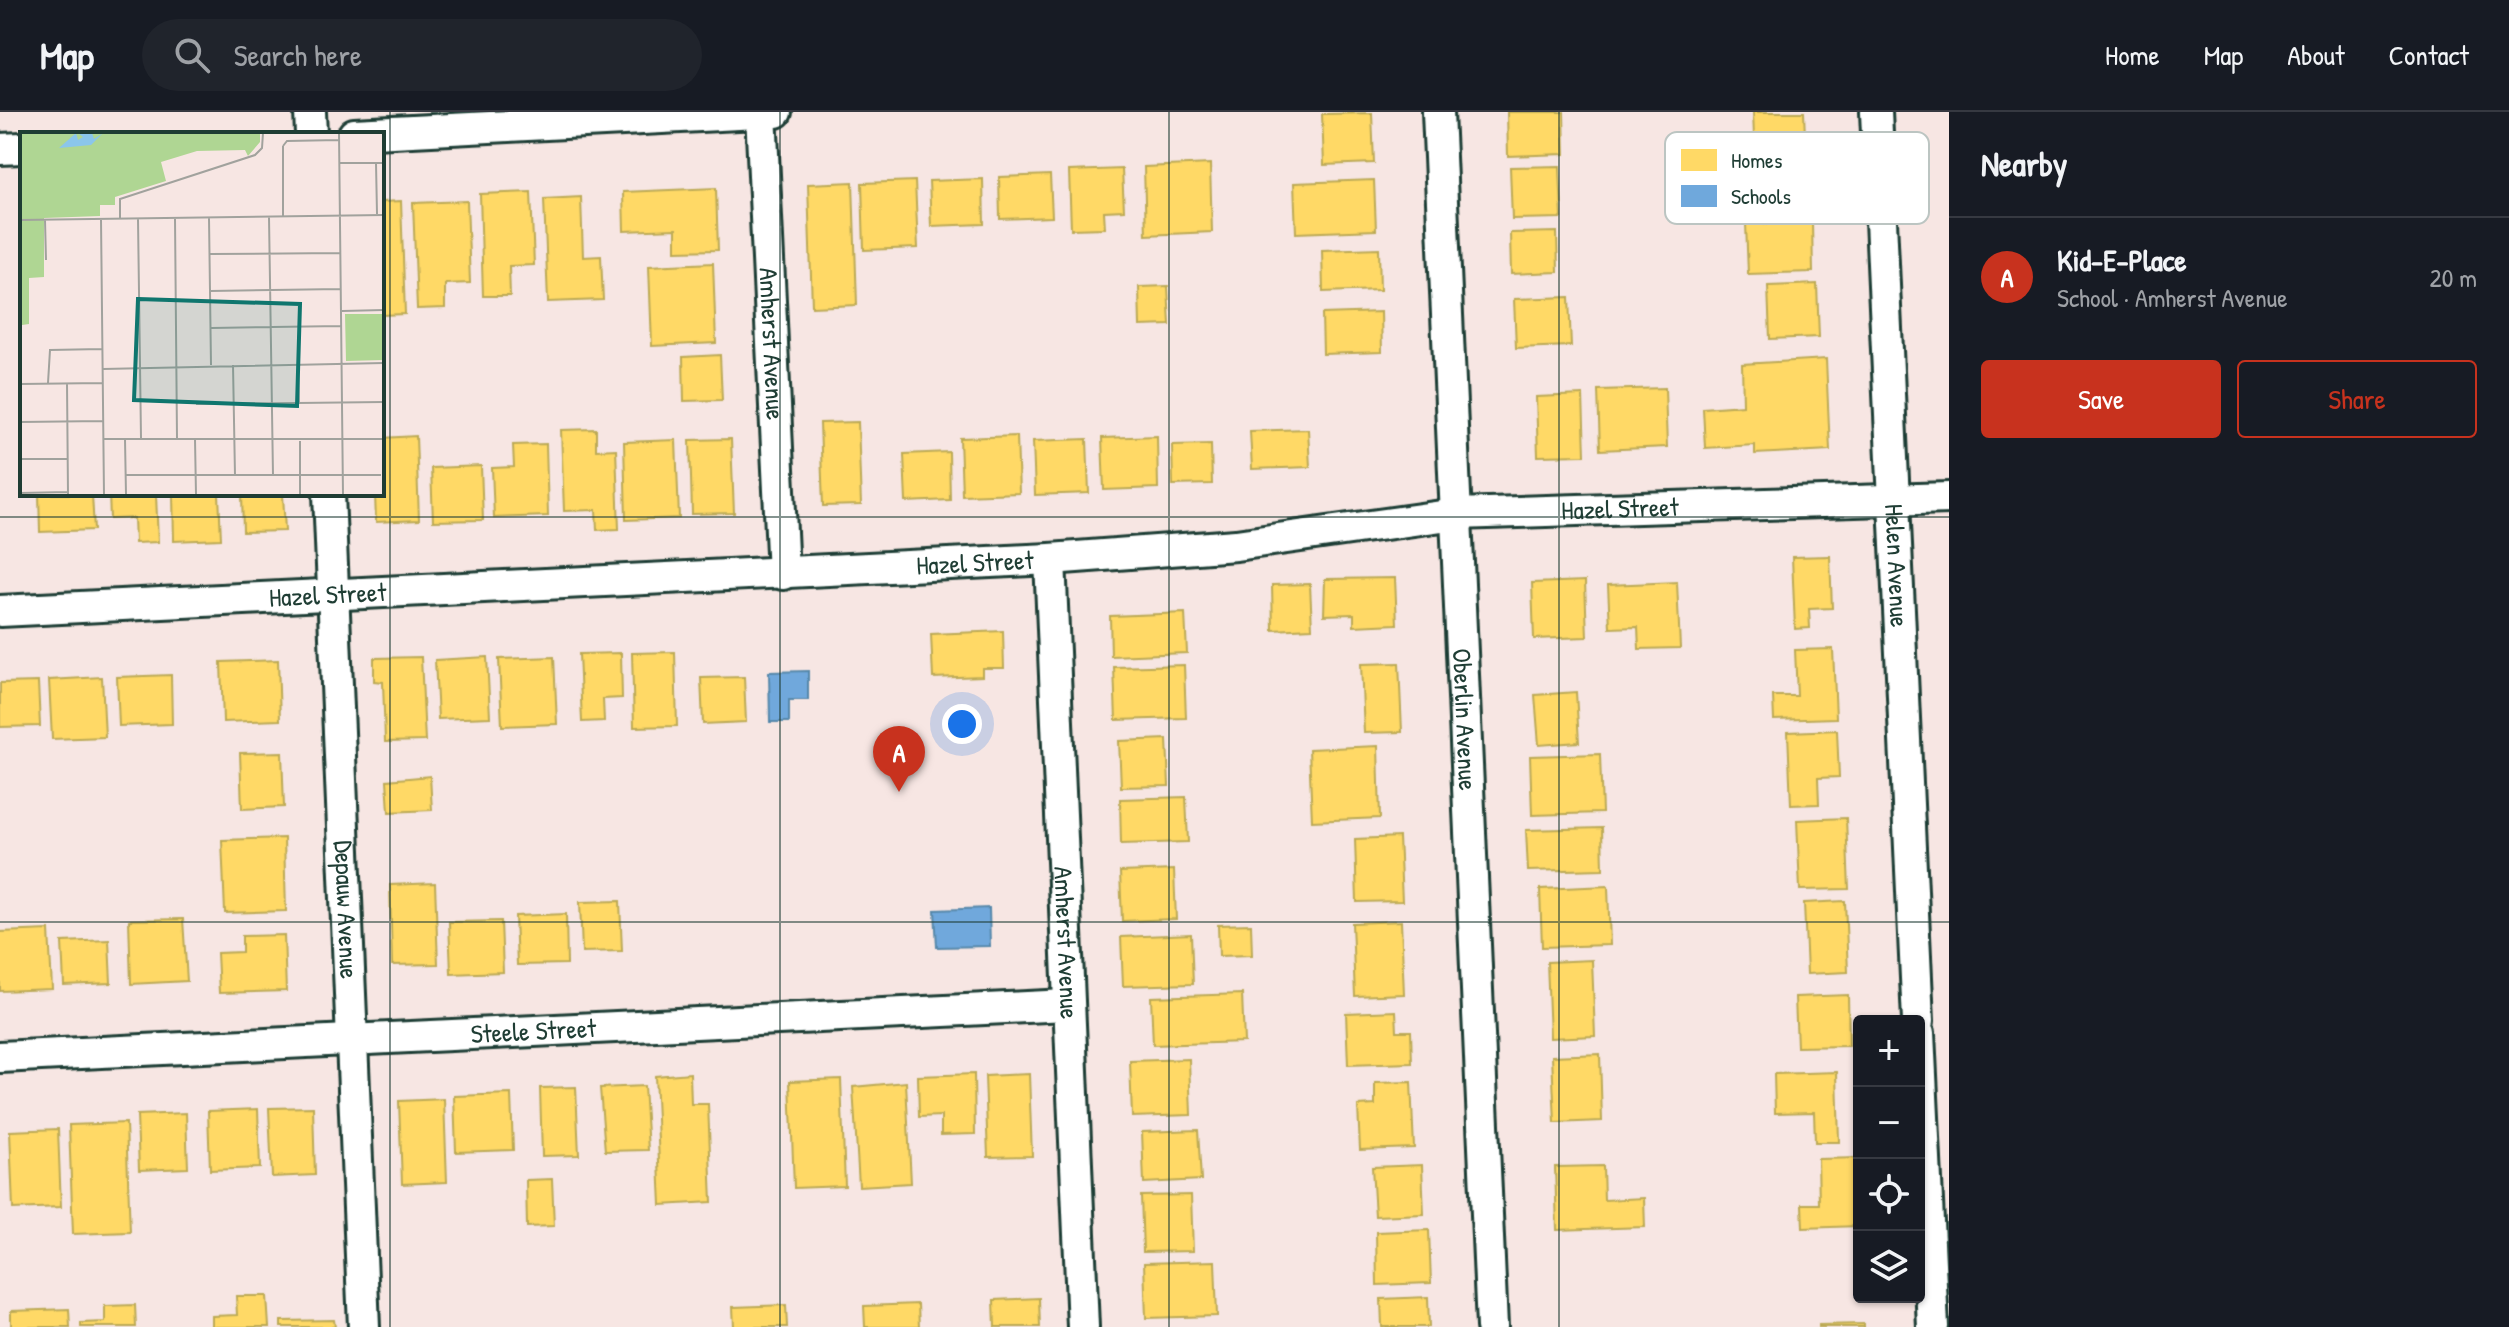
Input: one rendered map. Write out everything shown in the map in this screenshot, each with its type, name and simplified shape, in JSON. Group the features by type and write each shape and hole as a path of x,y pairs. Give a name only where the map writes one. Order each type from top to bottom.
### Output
{"street":[{"path":"310,112 311,132"},
{"name":"Amherst Avenue","path":"761,112 783,574"},
{"path":"384,132 776,112"},
{"name":"Oberlin Avenue","path":"1438,112 1492,1327"},
{"name":"Helen Avenue","path":"1876,112 1877,132"},
{"path":"0,149 20,148"},
{"name":"Helen Avenue","path":"1881,224 1918,1015"},
{"name":"Depauw Avenue","path":"329,496 364,1327"},
{"name":"Hazel Street","path":"0,611 1050,559 1236,545 1456,514 1949,498"},
{"name":"Amherst Avenue","path":"1050,559 1083,1327"},
{"path":"0,587 0,611"},
{"name":"Steele Street","path":"0,1057 1067,1005"},
{"path":"1922,1087 1933,1327"}],"building: Homes":[{"path":"1507,112 1564,112 1565,154 1508,156"},
{"path":"1753,112 1804,112 1805,132 1754,132"},
{"path":"1372,113 1374,163 1324,165 1322,114"},
{"path":"1210,164 1212,232 1146,235 1144,167"},
{"path":"1560,166 1562,218 1512,219 1510,167"},
{"path":"1122,169 1124,210 1104,211 1105,228 1071,229 1069,171"},
{"path":"1050,175 1052,217 1000,219 999,177"},
{"path":"983,179 984,224 931,226 929,181"},
{"path":"1374,180 1376,230 1296,233 1294,183"},
{"path":"915,181 918,248 864,250 862,183"},
{"path":"853,182 857,305 812,307 808,184"},
{"path":"716,188 718,250 676,251 676,229 624,231 623,192"},
{"path":"531,192 534,265 509,266 510,296 483,296 480,194"},
{"path":"581,197 583,257 601,256 603,300 548,302 544,199"},
{"path":"401,201 405,314 384,315 384,202"},
{"path":"467,201 470,283 445,284 445,308 417,309 413,203"},
{"path":"1746,224 1812,224 1813,272 1748,274"},
{"path":"1557,232 1558,272 1511,274 1510,233"},
{"path":"1379,248 1380,290 1323,292 1322,250"},
{"path":"713,263 716,343 652,346 649,266"},
{"path":"1817,284 1819,337 1770,339 1768,286"},
{"path":"1168,286 1170,325 1140,326 1139,287"},
{"path":"1569,297 1571,346 1516,348 1514,299"},
{"path":"1381,312 1382,352 1323,354 1322,314"},
{"path":"720,355 722,400 684,401 683,357"},
{"path":"1826,359 1830,450 1755,454 1755,445 1705,448 1703,408 1743,405 1742,364"},
{"path":"1665,388 1667,447 1600,450 1598,390"},
{"path":"1583,395 1585,455 1538,456 1536,397"},
{"path":"858,422 861,505 823,506 820,423"},
{"path":"596,429 596,450 616,449 619,529 597,530 596,510 564,511 561,430"},
{"path":"1308,429 1310,467 1252,469 1250,431"},
{"path":"416,436 419,520 376,522 375,496 384,496 384,438"},
{"path":"1017,436 1019,493 962,495 960,438"},
{"path":"1157,436 1158,488 1104,490 1102,438"},
{"path":"731,439 734,513 692,514 690,440"},
{"path":"1087,439 1089,493 1035,495 1033,441"},
{"path":"676,440 679,518 626,520 624,442"},
{"path":"546,444 548,516 494,518 492,468 514,467 513,445"},
{"path":"1211,444 1212,484 1173,485 1172,445"},
{"path":"949,452 950,500 906,502 904,454"},
{"path":"481,466 483,520 433,521 431,468"},
{"path":"39,496 92,496 94,530 40,532"},
{"path":"109,496 156,496 158,542 135,543 134,518 110,519"},
{"path":"173,496 219,496 221,539 174,541"},
{"path":"242,496 283,496 285,531 243,532"},
{"path":"1830,556 1832,608 1809,609 1810,628 1795,629 1792,557"},
{"path":"1395,578 1397,624 1354,626 1354,614 1324,615 1325,579"},
{"path":"1585,581 1587,637 1534,639 1532,583"},
{"path":"1677,582 1680,648 1639,649 1638,627 1610,628 1608,585"},
{"path":"1310,584 1312,628 1273,630 1272,585"},
{"path":"1185,613 1187,653 1111,656 1110,616"},
{"path":"1003,631 1004,668 982,668 982,676 933,678 931,634"},
{"path":"1833,649 1836,718 1774,720 1773,696 1797,696 1795,650"},
{"path":"675,652 677,726 634,727 632,653"},
{"path":"621,653 622,698 603,699 604,721 582,722 579,654"},
{"path":"421,657 425,741 385,742 383,682 374,681 374,658"},
{"path":"487,657 490,717 438,719 435,660"},
{"path":"554,657 557,724 502,726 499,659"},
{"path":"278,660 280,720 223,722 221,662"},
{"path":"1399,663 1402,732 1364,733 1361,664"},
{"path":"1184,665 1186,718 1116,720 1114,667"},
{"path":"171,675 172,724 119,726 117,677"},
{"path":"102,677 105,737 52,739 49,680"},
{"path":"744,677 746,722 703,724 701,678"},
{"path":"38,682 40,726 0,727 0,683"},
{"path":"1576,692 1579,742 1539,745 1535,695"},
{"path":"1837,730 1839,777 1818,778 1819,804 1791,805 1788,732"},
{"path":"1167,739 1169,786 1121,787 1119,741"},
{"path":"1378,746 1380,818 1312,821 1309,749"},
{"path":"282,752 284,807 242,809 240,753"},
{"path":"1600,754 1602,813 1532,815 1530,756"},
{"path":"430,776 432,810 389,812 387,780"},
{"path":"1186,797 1188,842 1121,844 1120,799"},
{"path":"1846,818 1849,889 1800,890 1797,820"},
{"path":"1602,828 1603,869 1528,871 1526,830"},
{"path":"1399,837 1402,901 1357,902 1355,839"},
{"path":"284,838 286,911 225,913 222,840"},
{"path":"1174,870 1176,919 1122,921 1120,872"},
{"path":"435,883 438,964 392,965 390,885"},
{"path":"1608,886 1610,945 1542,947 1540,889"},
{"path":"620,901 622,951 582,952 580,902"},
{"path":"1845,901 1848,972 1807,974 1804,903"},
{"path":"566,914 567,964 517,965 515,916"},
{"path":"183,919 187,981 131,984 129,920"},
{"path":"501,921 503,972 451,974 449,922"},
{"path":"1401,921 1404,994 1355,996 1352,923"},
{"path":"1251,924 1252,955 1219,956 1218,925"},
{"path":"49,930 52,989 0,991 0,932"},
{"path":"1191,934 1193,984 1123,986 1121,937"},
{"path":"284,935 286,991 219,993 217,953 242,952 242,936"},
{"path":"109,940 111,983 64,985 62,942"},
{"path":"1592,960 1595,1036 1550,1038 1547,962"},
{"path":"1242,994 1244,1042 1153,1045 1151,997"},
{"path":"1848,995 1849,1046 1797,1047 1795,997"},
{"path":"1396,1011 1397,1031 1411,1031 1412,1063 1348,1065 1346,1013"},
{"path":"1600,1054 1602,1121 1555,1123 1552,1056"},
{"path":"1189,1059 1191,1115 1132,1117 1130,1061"},
{"path":"1837,1072 1839,1142 1815,1142 1814,1112 1775,1113 1774,1074"},
{"path":"690,1073 691,1104 708,1104 712,1202 661,1205 655,1076"},
{"path":"974,1074 975,1134 941,1135 941,1116 919,1117 918,1076"},
{"path":"1029,1074 1032,1156 988,1157 985,1076"},
{"path":"841,1079 845,1186 794,1188 790,1081"},
{"path":"906,1082 911,1183 859,1186 853,1087"},
{"path":"1411,1082 1414,1148 1360,1150 1358,1106 1375,1105 1375,1083"},
{"path":"644,1086 648,1150 605,1151 600,1088"},
{"path":"576,1087 579,1155 542,1156 540,1088"},
{"path":"511,1094 513,1150 456,1152 454,1096"},
{"path":"444,1099 447,1182 402,1184 399,1101"},
{"path":"313,1107 315,1175 272,1177 269,1108"},
{"path":"258,1109 260,1168 210,1170 208,1111"},
{"path":"186,1113 188,1168 139,1170 137,1115"},
{"path":"126,1123 130,1232 73,1234 69,1125"},
{"path":"58,1129 61,1207 13,1209 10,1131"},
{"path":"1198,1130 1201,1180 1144,1183 1142,1132"},
{"path":"1853,1158 1853,1226 1803,1228 1802,1204 1819,1204 1818,1159"},
{"path":"1422,1165 1424,1214 1375,1216 1372,1167"},
{"path":"1603,1166 1604,1200 1644,1198 1645,1227 1557,1230 1555,1167"},
{"path":"552,1179 554,1226 527,1227 526,1180"},
{"path":"1191,1195 1193,1251 1143,1252 1141,1196"},
{"path":"1429,1230 1431,1283 1377,1285 1376,1232"},
{"path":"1215,1261 1217,1316 1146,1318 1144,1263"},
{"path":"236,1296 267,1296 269,1327 212,1327 212,1316 237,1315"},
{"path":"1428,1297 1429,1327 1382,1327 1381,1299"},
{"path":"1039,1298 1040,1327 995,1327 994,1300"},
{"path":"918,1304 919,1327 865,1327 864,1306"},
{"path":"135,1305 136,1327 81,1327 81,1323 105,1322 105,1306"},
{"path":"786,1305 787,1327 734,1327 733,1307"},
{"path":"69,1309 70,1327 11,1327 11,1311"},
{"path":"334,1320 335,1327 281,1327 281,1321"},
{"path":"1864,1324 1864,1327 1819,1327 1819,1325"}],"building: Schools":[{"path":"808,671 808,700 789,700 789,722 770,722 769,672"},
{"path":"989,908 990,946 937,947 935,910"}],"place":[{"name":"Kid-E-Place","path":"899,792"}]}
